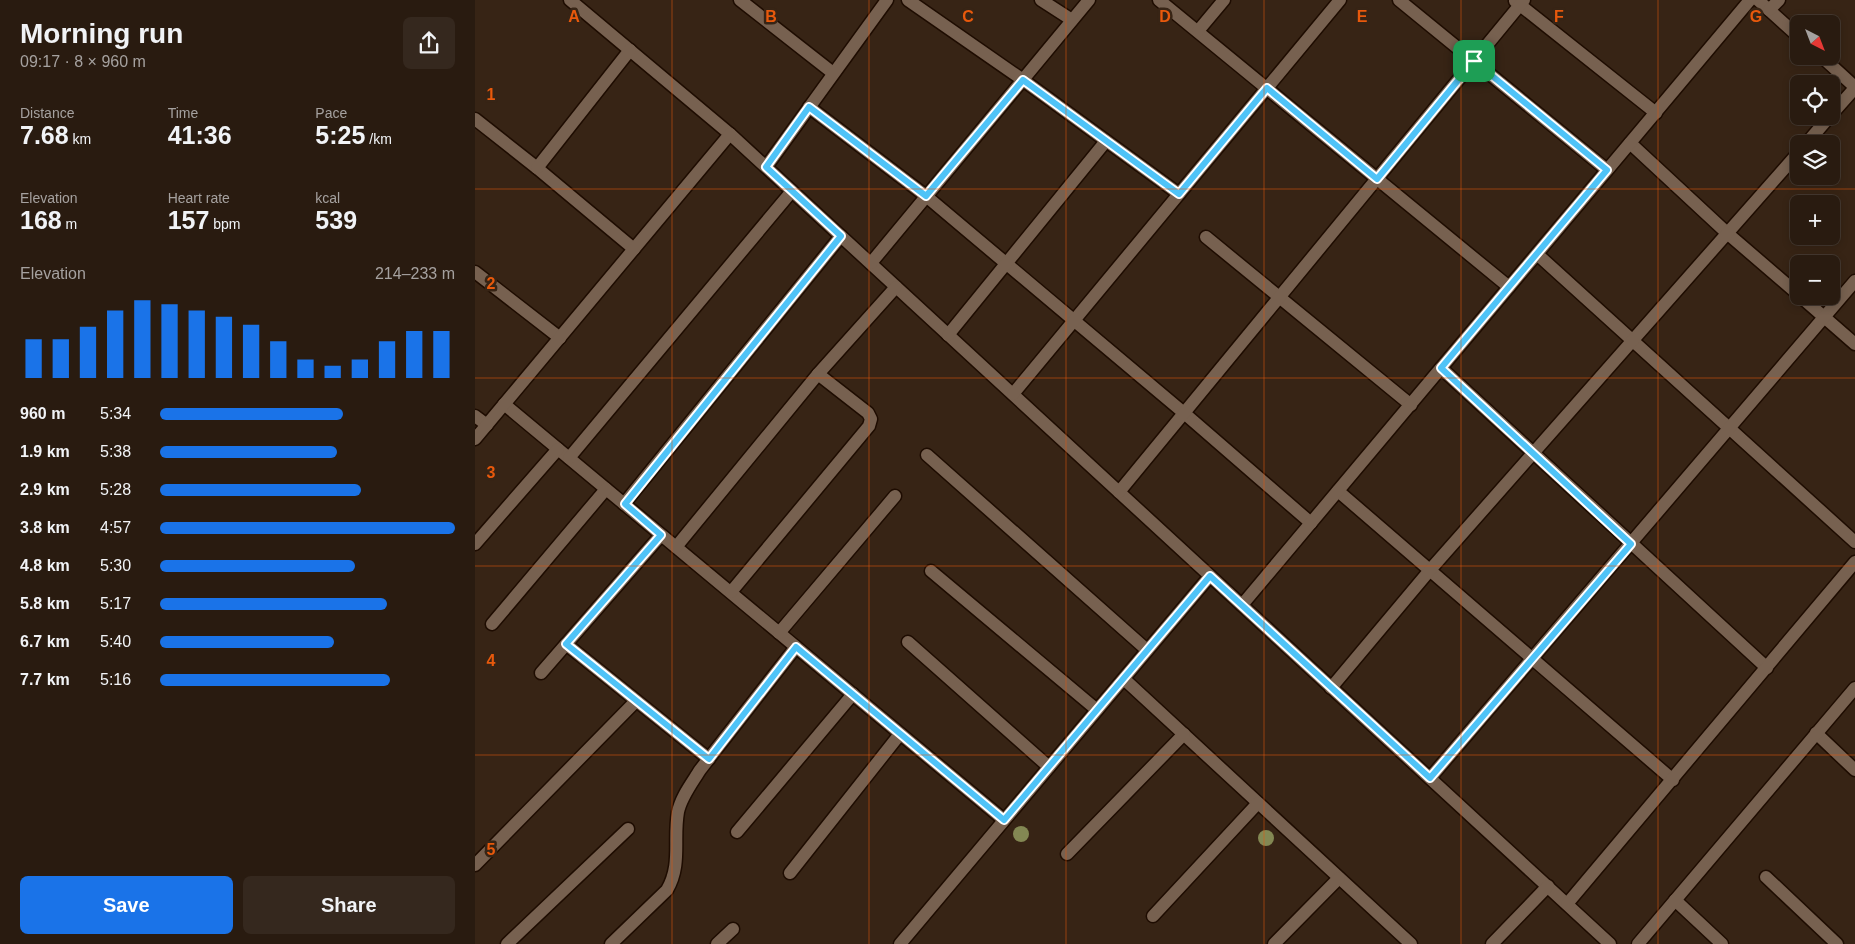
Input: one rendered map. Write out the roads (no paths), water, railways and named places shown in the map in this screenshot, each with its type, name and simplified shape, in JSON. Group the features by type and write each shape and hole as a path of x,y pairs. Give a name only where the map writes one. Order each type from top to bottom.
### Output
{"street":[{"path":"570,0 730,134 1611,944"},
{"path":"740,0 833,73"},
{"path":"766,167 887,0"},
{"path":"908,0 1023,80 1179,194"},
{"path":"1041,0 1072,20"},
{"path":"871,264 1089,0"},
{"path":"1159,0 1509,287"},
{"path":"1198,31 1224,0"},
{"path":"1013,394 1340,0"},
{"path":"1399,0 1607,170"},
{"path":"1242,605 1750,0"},
{"path":"1758,0 1790,29"},
{"path":"1769,10 1779,0"},
{"path":"1119,492 1474,61 1519,2 1655,113"},
{"path":"537,168 630,50"},
{"path":"1831,65 1855,87 1840,105"},
{"path":"809,107 926,196 1184,413 1311,523"},
{"path":"477,124 537,168 634,249"},
{"path":"1814,135 1823,125"},
{"path":"475,439 730,134"},
{"path":"948,335 1106,141"},
{"path":"1630,143 1790,288"},
{"path":"1331,688 1430,570 1790,162"},
{"path":"569,458 792,191"},
{"path":"625,504 841,236"},
{"path":"1206,237 1411,405"},
{"path":"1537,254 1855,542"},
{"path":"475,272 559,338"},
{"path":"1430,778 1855,281"},
{"path":"676,547 818,374 896,287"},
{"path":"1810,305 1855,344"},
{"path":"1441,368 1767,668"},
{"path":"731,592 864,433 871,419 868,413 818,374"},
{"path":"504,404 1004,820"},
{"path":"475,416 487,425"},
{"path":"475,544 559,450"},
{"path":"927,455 1147,650"},
{"path":"492,624 606,489"},
{"path":"1338,491 1673,780"},
{"path":"779,633 895,496"},
{"path":"541,672 661,535"},
{"path":"1567,904 1855,562"},
{"path":"931,571 1097,710"},
{"path":"900,944 1210,576"},
{"path":"908,642 1049,767"},
{"path":"566,644 709,759"},
{"path":"611,944 667,890 676,868 676,829 679,810 687,790 796,647"},
{"path":"1123,679 1411,944"},
{"path":"1638,944 1855,688"},
{"path":"737,832 853,694"},
{"path":"475,864 636,701"},
{"path":"1817,733 1855,770"},
{"path":"790,873 901,734"},
{"path":"1067,854 1184,734"},
{"path":"1153,916 1258,803"},
{"path":"507,944 628,829"},
{"path":"1766,877 1837,944"},
{"path":"1274,944 1339,878"},
{"path":"1492,944 1547,886"},
{"path":"1675,900 1722,944"},
{"path":"717,944 733,929"}]}
